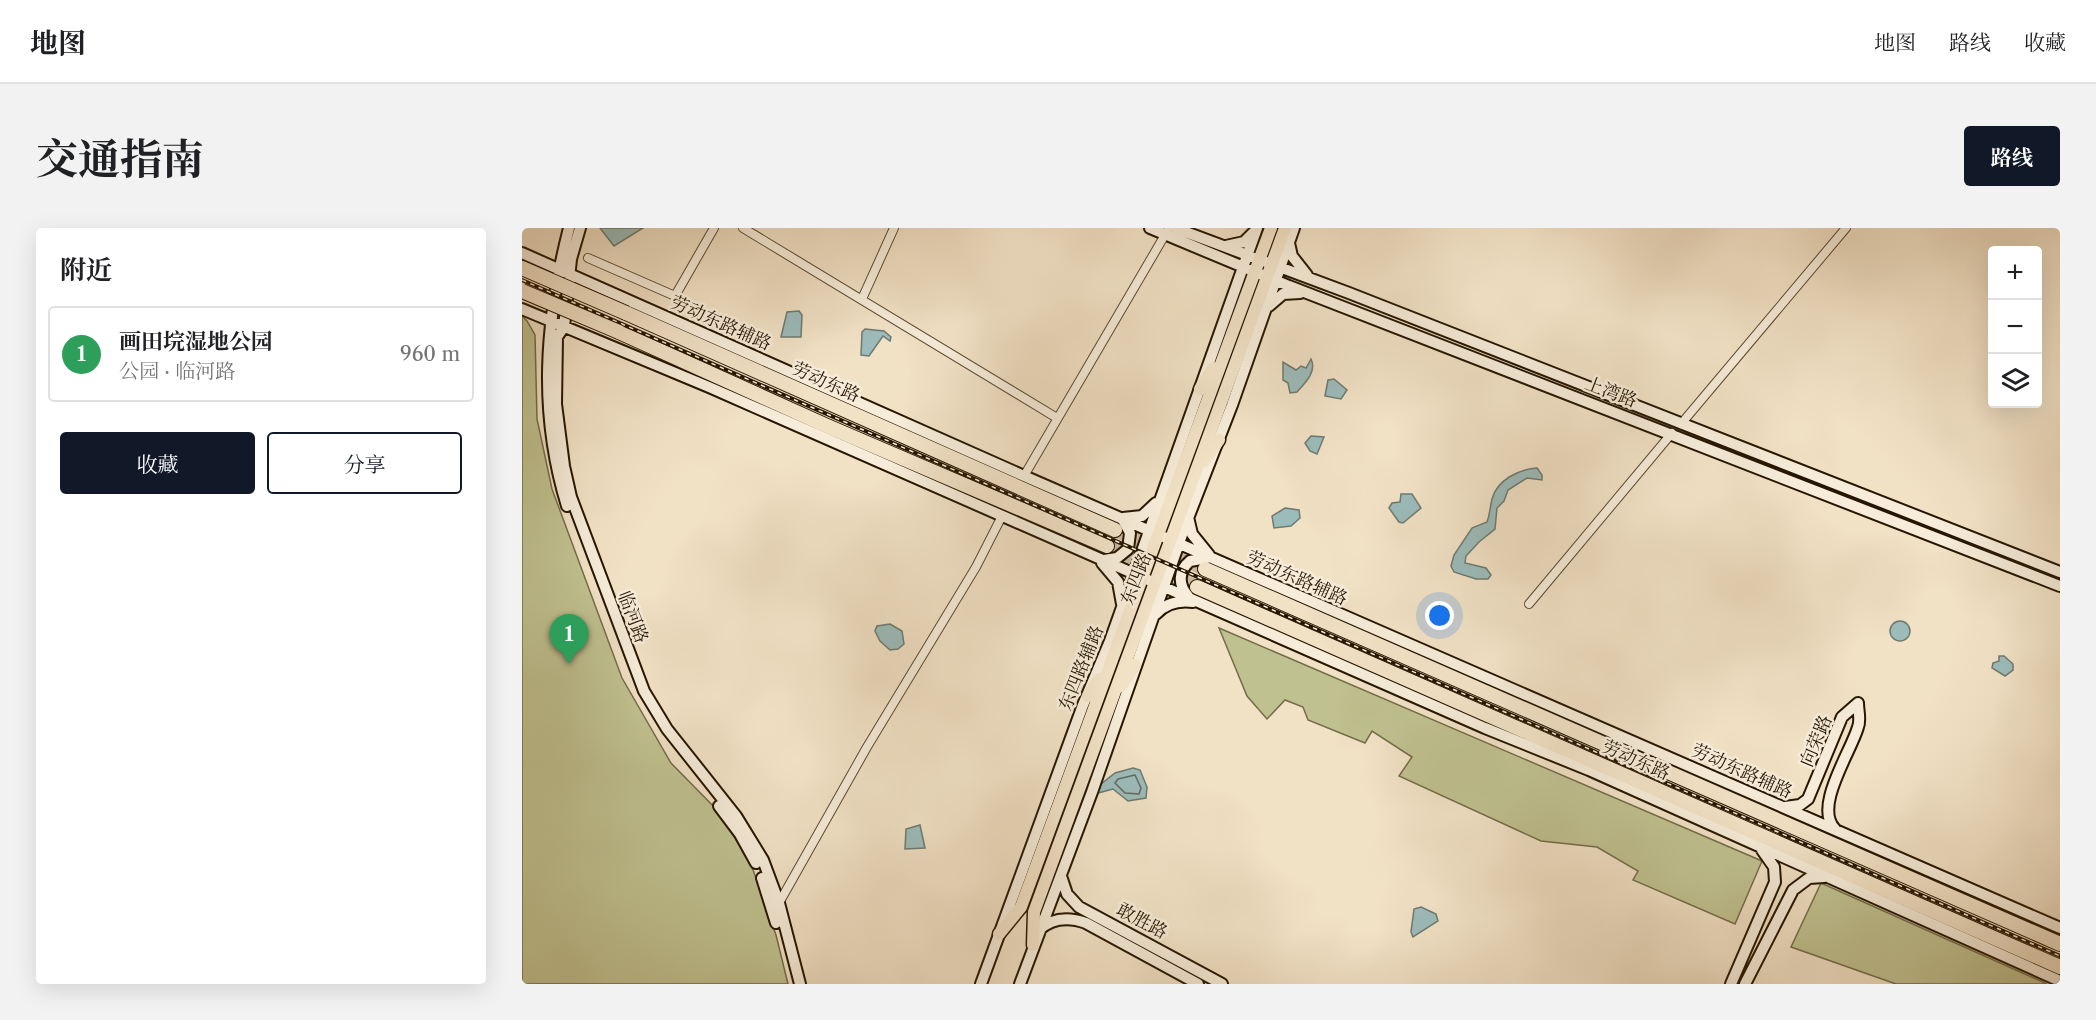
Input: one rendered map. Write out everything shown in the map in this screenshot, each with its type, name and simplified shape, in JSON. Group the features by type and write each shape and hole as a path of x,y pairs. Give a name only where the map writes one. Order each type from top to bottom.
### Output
{"highway":[{"name":"劳动东路","path":"522,268 1117,522"},
{"path":"522,291 619,332 1104,553"},
{"name":"劳动东路","path":"1212,563 2060,944"},
{"name":"劳动东路","path":"1194,592 2060,967"}],"main road":[{"name":"临河路","path":"570,228 549,321 546,374 549,428 560,486 624,662 646,710 727,816 754,859 774,912 793,984"},
{"name":"临河路","path":"580,228 570,259 571,273 564,327 557,337 556,404 564,466 578,519 645,691 667,729 751,838 779,903 800,984"},
{"name":"上湾路","path":"1150,228 1167,231 1212,254 1251,263 1276,265 1316,280 2060,572"},
{"name":"上湾路","path":"1175,228 1222,246 1271,278 1309,294 1672,433 2060,586"},
{"path":"1222,246 1239,245 1257,228"},
{"path":"1153,533 1161,495 1236,291 1251,263 1257,228"},
{"name":"东四路","path":"999,934 1021,906 1110,663 1126,607 1153,533 1225,349 1251,263 1271,228"},
{"path":"1287,228 1296,263 1316,280"},
{"name":"东四路","path":"1034,945 1034,912 1112,699 1148,615 1174,542 1189,490 1276,265 1287,228"},
{"path":"1276,265 1294,228"},
{"name":"劳动东路辅路","path":"522,253 1024,476 1117,522 1174,542 1212,563 2060,928"},
{"path":"1212,254 1226,264 1233,273 1236,291 1235,320"},
{"path":"1174,542 1188,517 1219,440 1264,314 1271,278"},
{"path":"1264,314 1277,297 1289,293 1309,294"},
{"path":"522,309 588,335 1087,553 1113,573 1126,607 1139,599 1143,603 1148,615 1136,665 1020,984"},
{"path":"1200,389 1225,349"},
{"path":"1195,474 1219,440"},
{"path":"1189,490 1189,528 1212,563"},
{"path":"1117,522 1142,516 1151,509 1161,495"},
{"path":"1104,553 1112,560 1128,549 1130,533 1117,522"},
{"path":"1087,553 1104,553 1138,575 1159,584 1194,592"},
{"path":"1204,604 1194,592 1181,587 1181,572 1190,561 1212,563"},
{"path":"1148,615 1177,601 1204,604 1485,728 1589,770 2060,981"},
{"name":"东四路辅路","path":"981,984 1088,696 1126,607"},
{"path":"1088,696 1110,663"},
{"path":"1112,699 1136,665"},
{"name":"向荣路","path":"1783,807 1795,806 1808,799 1842,717 1858,703 1860,724 1828,804 1829,822 1837,832"},
{"path":"1731,984 1774,882 1772,862 1759,848"},
{"name":"敢胜路","path":"1061,876 1067,894 1079,907 1222,984"},
{"path":"1745,984 1793,890 1809,879 1826,877"},
{"name":"敢胜路","path":"1039,930 1046,924 1059,920 1071,919 1086,923 1198,984"}],"street":[{"path":"588,258 675,296 714,228"},
{"path":"743,228 1057,418"},
{"path":"862,299 894,228"},
{"path":"1681,424 1846,228"},
{"path":"1024,476 1167,231"},
{"path":"1529,604 1672,433"},
{"path":"779,903 867,747 976,567 1002,516"}],"green space":[{"path":"522,316 535,335 537,419 552,489 622,678 671,763 719,812 751,864 776,935 788,984 522,984"},
{"path":"1219,628 1762,861 1735,924 1633,880 1638,871 1597,847 1541,841 1399,776 1412,757 1372,731 1365,743 1308,720 1303,707 1285,700 1267,719 1247,696"},
{"path":"1821,883 2047,984 1896,984 1791,947"}],"water":[{"path":"600,228 643,228 614,246"},
{"path":"799,311 802,315 801,337 781,337 787,312"},
{"path":"865,329 884,331 891,337 890,341 883,336 869,356 861,355 862,332"},
{"path":"1311,359 1313,368 1310,376 1297,392 1290,393 1288,383 1283,380 1283,362 1296,370 1301,366 1306,368"},
{"path":"1334,379 1347,390 1341,399 1325,396 1328,380"},
{"path":"1311,436 1324,437 1317,454 1310,451 1305,443"},
{"path":"1537,468 1542,475 1542,480 1527,478 1508,490 1504,501 1497,508 1495,529 1466,556 1465,563 1486,568 1491,575 1488,579 1476,579 1454,572 1451,566 1454,555 1472,528 1487,522 1492,499 1499,486 1516,473"},
{"path":"1401,494 1412,494 1421,508 1403,523 1399,522 1389,508 1392,503 1400,502"},
{"path":"1285,508 1299,510 1300,518 1291,526 1274,528 1272,516"},
{"path":"1900,621 1907,624 1910,631 1907,638 1900,641 1893,638 1890,631 1893,624"},
{"path":"890,624 902,631 904,644 898,649 890,650 880,641 875,631 877,626"},
{"path":"1999,656 2004,656 2013,664 2013,670 2005,676 1992,668 1993,663 1999,661"},
{"path":"1133,768 1140,770 1147,787 1146,798 1128,801 1113,789 1098,793 1096,788 1115,773"},
{"path":"920,825 925,848 905,849 906,829"},
{"path":"1421,907 1436,914 1438,921 1413,937 1411,932 1414,909"}],"tunnel":[{"path":"1115,530 1205,569"},
{"path":"1107,546 1197,587"}],"railway":[{"path":"522,280 2060,956"}],"place":[{"name":"画田垸湿地公园","path":"569,664"}]}
